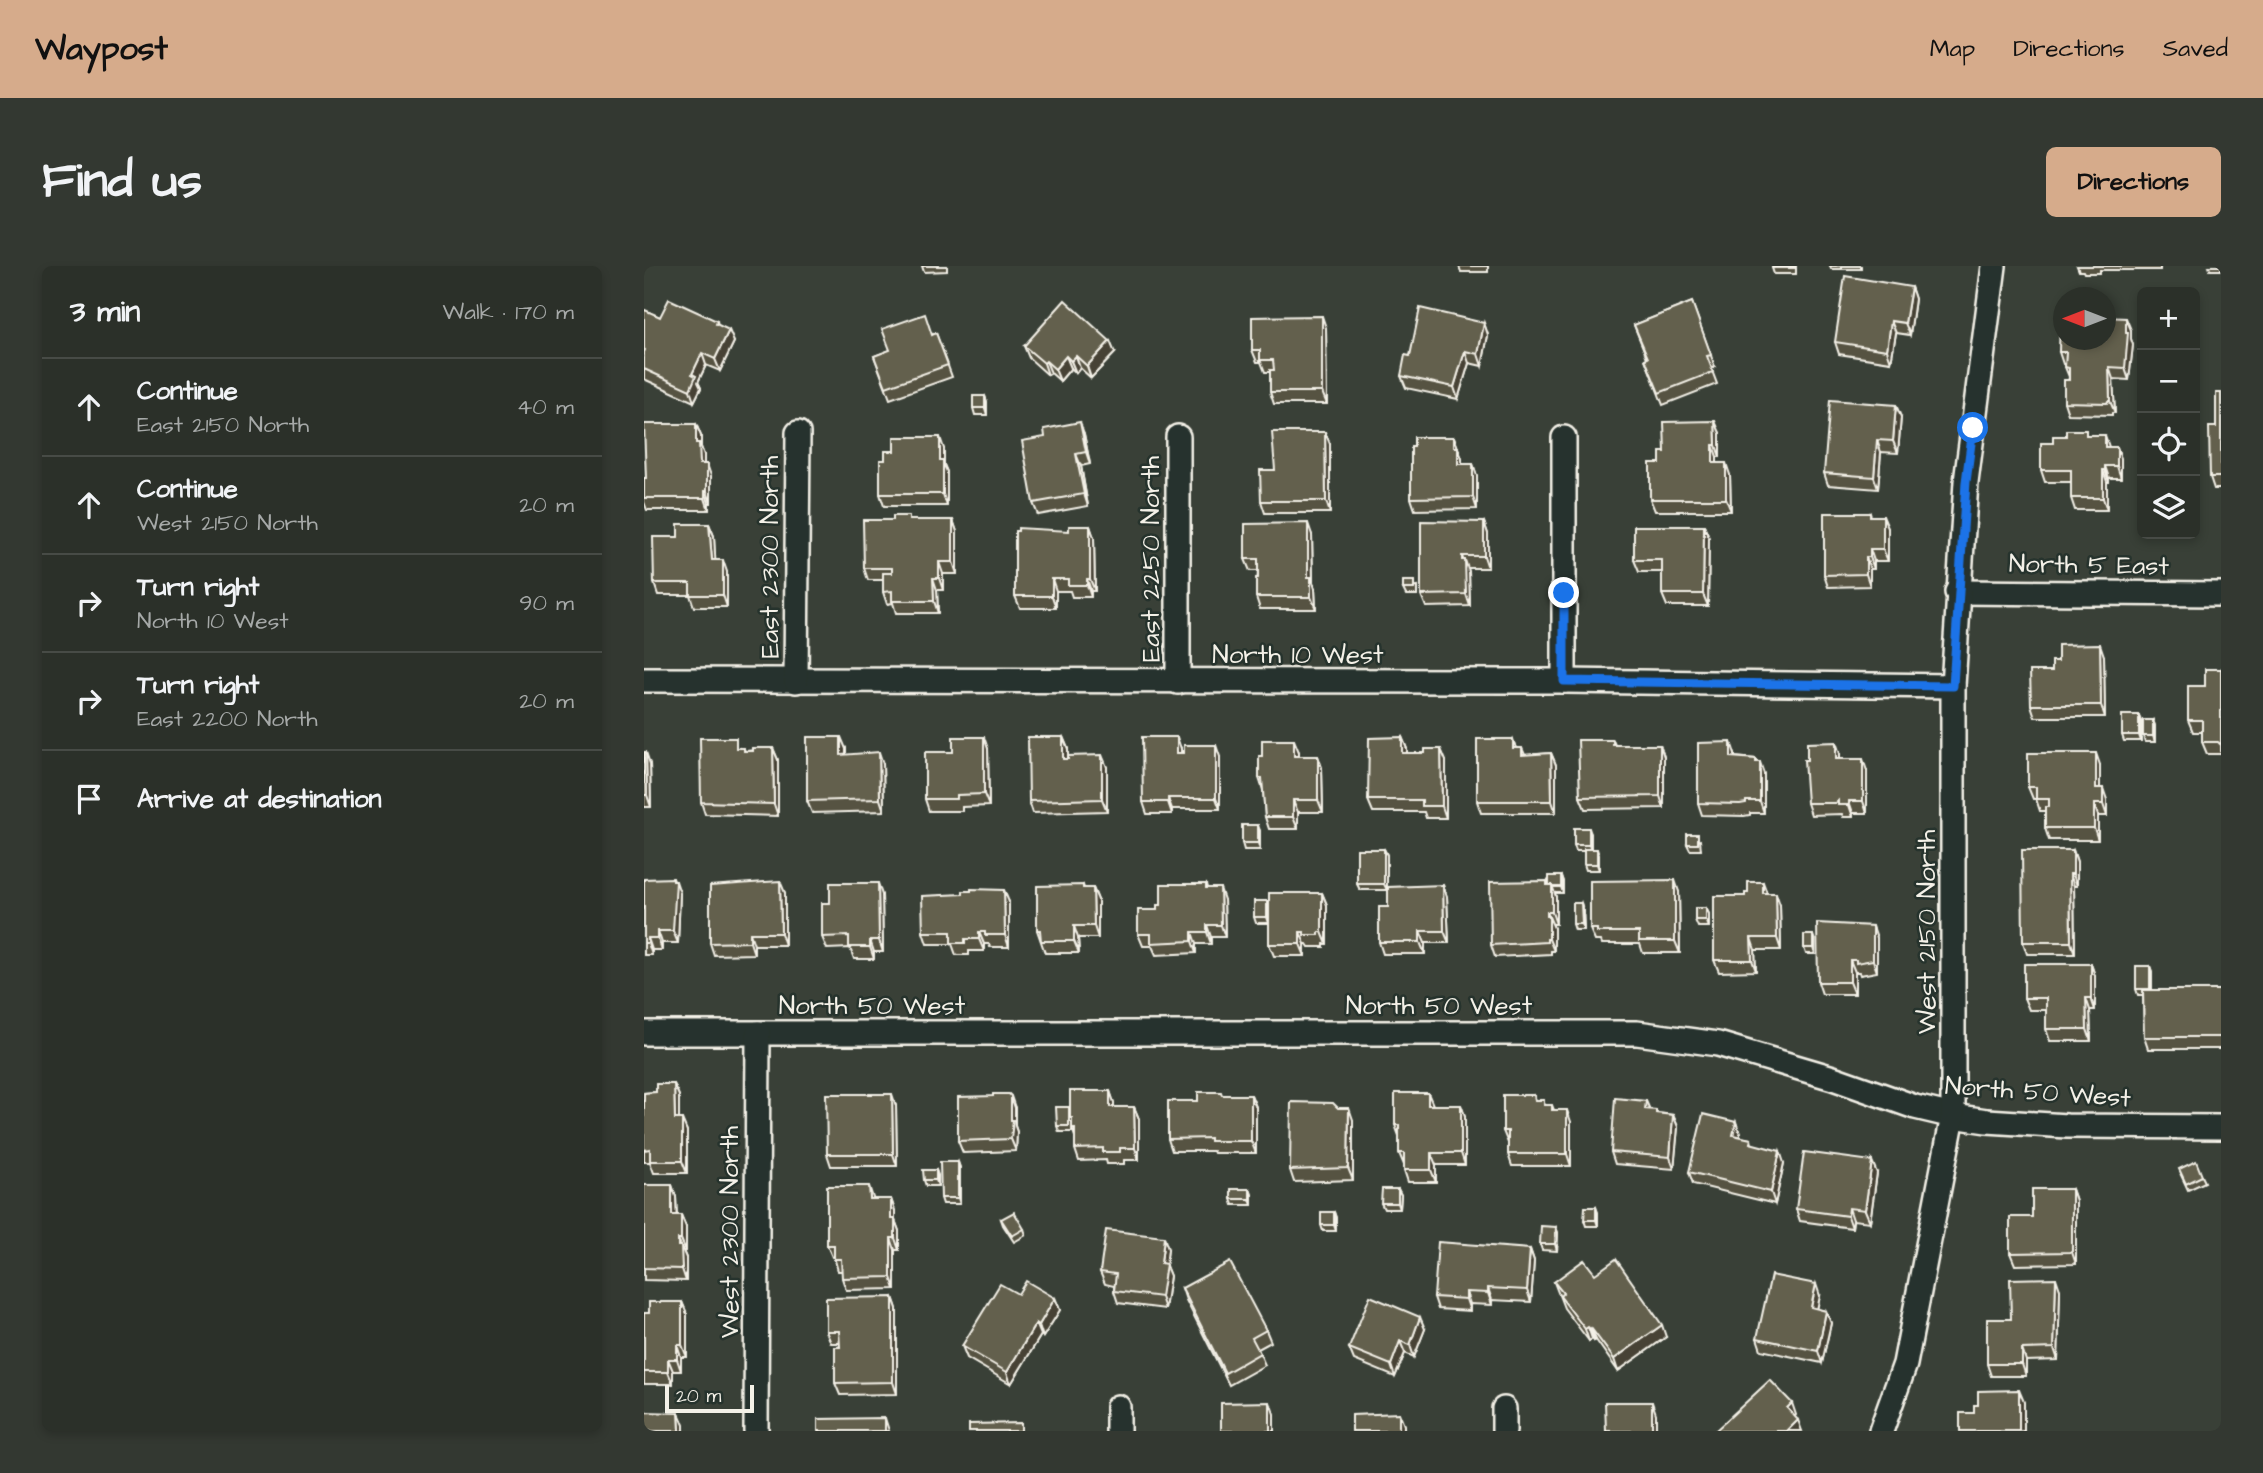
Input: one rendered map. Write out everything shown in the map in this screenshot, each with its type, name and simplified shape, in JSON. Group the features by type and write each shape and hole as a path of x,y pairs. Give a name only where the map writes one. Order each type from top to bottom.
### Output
{"street":[{"name":"West 2150 North","path":"1881,1431 1905,1364 1953,1116 1953,686 1957,592 1966,482 1994,266"},
{"name":"East 2300 North","path":"796,681 798,433"},
{"name":"East 2250 North","path":"1178,437 1178,682"},
{"path":"1564,438 1564,681"},
{"name":"North 5 East","path":"1957,592 2221,594"},
{"name":"North 10 West","path":"644,681 1564,681 1953,686"},
{"name":"North 50 West","path":"644,1033 1637,1033 1718,1044 1833,1078 1915,1107 1953,1116 2067,1126 2221,1127"},
{"name":"West 2300 North","path":"756,1431 758,1033"},
{"path":"1118,1407 1118,1431"}],"building":[{"path":"1794,266 1794,268 1772,268"},
{"path":"1845,276 1911,287 1905,323 1891,321 1887,350 1835,342"},
{"path":"669,299 717,321 716,324 729,330 715,359 702,353 692,374 696,376 690,390 644,369 644,311 660,317"},
{"path":"1065,300 1110,341 1087,366 1076,356 1071,361 1066,356 1055,369 1024,346"},
{"path":"1692,302 1711,355 1707,356 1713,372 1659,393 1634,325"},
{"path":"1420,308 1484,323 1478,354 1465,351 1454,387 1401,376 1405,355 1410,356"},
{"path":"925,314 932,335 936,333 948,365 886,387 874,356 890,350 882,329"},
{"path":"1322,316 1322,392 1270,392 1273,360 1260,360 1260,350 1252,350 1252,317"},
{"path":"2116,318 2126,318 2128,333 2125,368 2109,367 2110,401 2107,403 2064,402 2064,380 2069,380 2069,368 2065,367 2066,352 2059,352 2116,350"},
{"path":"2216,393 2221,393 2221,477 2210,477 2209,427 2216,427"},
{"path":"973,396 985,396 985,408 973,408"},
{"path":"1830,400 1896,405 1893,441 1877,440 1874,477 1824,473"},
{"path":"1715,421 1716,445 1713,445 1713,463 1726,463 1726,499 1650,499 1650,463 1660,463 1660,452 1665,452 1664,422"},
{"path":"1080,422 1086,452 1076,454 1084,494 1033,503 1022,441 1045,437 1044,429"},
{"path":"644,424 696,424 700,464 707,464 705,498 644,498"},
{"path":"2066,430 2086,430 2086,435 2105,435 2105,447 2117,447 2117,466 2105,466 2103,470 2103,498 2071,498 2071,470 2041,470 2041,443 2053,443 2053,436 2066,436"},
{"path":"1272,432 1325,432 1326,501 1261,501 1260,470 1275,470"},
{"path":"894,437 940,437 943,494 880,494 880,460 885,460 885,451 894,451"},
{"path":"1414,437 1454,437 1454,447 1458,447 1458,464 1473,464 1473,497 1411,498 1411,447 1414,447"},
{"path":"1824,513 1870,513 1870,516 1883,516 1883,549 1870,549 1870,557 1866,557 1866,574 1824,575"},
{"path":"893,516 909,516 909,520 953,520 953,562 939,562 939,578 933,578 934,601 892,601 892,591 883,592 883,573 892,573 892,568 864,568 863,520 893,520"},
{"path":"1421,521 1484,522 1484,556 1462,556 1462,560 1465,560 1466,594 1421,595"},
{"path":"1308,523 1308,577 1311,577 1311,597 1256,597 1258,559 1245,559 1245,524"},
{"path":"678,524 709,524 712,560 723,560 723,595 690,595 690,583 654,583 653,537 678,537"},
{"path":"1069,526 1090,526 1090,579 1087,579 1087,585 1068,585 1068,579 1052,579 1052,596 1015,596 1015,531 1018,531 1018,528 1069,531"},
{"path":"1634,526 1704,526 1703,594 1662,594 1662,560 1634,560"},
{"path":"1403,581 1414,581 1414,589 1403,589"},
{"path":"2100,644 2101,705 2031,705 2030,671 2052,671 2052,661 2058,661 2058,645"},
{"path":"2205,669 2221,669 2221,745 2218,742 2202,742 2202,720 2188,720 2188,686 2205,686"},
{"path":"2122,715 2139,715 2139,735 2122,735"},
{"path":"2143,720 2153,720 2153,736 2143,736"},
{"path":"807,737 841,737 841,755 879,752 880,799 807,801"},
{"path":"953,737 984,737 984,794 957,795 957,799 925,799 925,752 953,752"},
{"path":"1028,737 1063,737 1063,759 1068,759 1068,756 1102,755 1102,799 1029,801"},
{"path":"1142,737 1177,737 1177,753 1184,753 1184,745 1216,745 1216,798 1168,798 1168,802 1143,802"},
{"path":"1402,737 1402,753 1425,753 1425,749 1441,749 1442,806 1422,806 1422,800 1368,800 1369,738"},
{"path":"700,738 736,738 736,748 744,748 744,751 773,748 774,804 701,802"},
{"path":"1477,739 1513,739 1513,748 1522,748 1522,755 1551,753 1552,801 1477,801"},
{"path":"1262,740 1294,740 1294,756 1318,756 1318,800 1293,800 1293,817 1265,817 1262,778 1259,778"},
{"path":"1578,740 1613,740 1613,745 1660,745 1660,796 1580,797"},
{"path":"1731,742 1731,757 1756,759 1756,762 1760,762 1760,801 1740,804 1698,803 1698,743"},
{"path":"1836,742 1836,759 1863,759 1863,801 1849,801 1849,805 1838,805 1838,801 1807,803 1804,760 1807,760 1807,743"},
{"path":"646,752 647,795 644,795"},
{"path":"2028,753 2096,753 2096,788 2103,788 2103,804 2094,804 2094,828 2045,828 2045,807 2049,807 2049,799 2036,799 2036,787 2028,787"},
{"path":"1242,825 1258,825 1258,843 1242,843"},
{"path":"1574,828 1589,828 1589,845 1574,845"},
{"path":"1687,834 1698,834 1698,844 1687,844"},
{"path":"1357,849 1384,849 1384,884 1357,884"},
{"path":"1584,849 1597,849 1597,864 1584,864"},
{"path":"2022,850 2073,850 2073,874 2070,874 2071,942 2023,942"},
{"path":"1549,876 1561,876 1561,887 1549,885"},
{"path":"673,878 673,881 676,881 673,931 658,931 658,938 648,938 648,943 644,943 644,879"},
{"path":"1675,880 1675,941 1639,941 1639,932 1597,932 1597,929 1590,929 1590,881"},
{"path":"780,881 781,933 750,933 750,942 710,943 710,886"},
{"path":"1547,881 1547,885 1552,885 1552,912 1547,912 1547,942 1491,945 1490,882"},
{"path":"1748,882 1763,882 1763,893 1776,893 1777,938 1751,938 1752,960 1714,960 1714,896 1745,896 1745,893 1748,893"},
{"path":"830,883 878,883 879,940 870,940 870,947 849,947 849,936 822,937 822,903 830,903"},
{"path":"1161,884 1206,884 1206,888 1220,888 1221,925 1207,925 1207,932 1192,932 1192,941 1151,943 1151,934 1138,934 1138,910 1157,910 1157,905 1161,905"},
{"path":"1083,885 1083,888 1093,888 1094,926 1074,926 1074,941 1041,941 1040,930 1037,930 1037,886"},
{"path":"1443,885 1444,931 1420,931 1420,942 1379,942 1379,907 1388,907 1388,887"},
{"path":"1004,890 1005,935 985,935 985,932 979,932 979,939 951,943 951,932 923,932 922,896 963,894 963,891"},
{"path":"1269,893 1322,893 1322,932 1319,932 1319,935 1304,935 1304,932 1300,932 1300,944 1269,944"},
{"path":"1254,901 1267,901 1267,917 1254,917"},
{"path":"1573,903 1581,903 1582,924 1573,924"},
{"path":"1695,908 1706,908 1706,920 1695,920"},
{"path":"1817,923 1873,926 1873,960 1856,963 1856,960 1850,960 1850,982 1818,982"},
{"path":"1804,935 1813,935 1813,948 1804,948"},
{"path":"2024,964 2091,964 2091,998 2086,998 2087,1029 2046,1029 2046,998 2024,998"},
{"path":"2136,966 2150,966 2150,989 2136,989"},
{"path":"2143,990 2221,990 2221,1037 2144,1037"},
{"path":"656,1084 674,1084 675,1119 682,1119 682,1161 650,1161 650,1149 644,1150 644,1093 656,1092"},
{"path":"1070,1091 1110,1091 1110,1107 1134,1107 1135,1148 1120,1148 1120,1152 1103,1152 1103,1148 1075,1149 1075,1128 1072,1128 1070,1118"},
{"path":"1198,1092 1251,1095 1251,1141 1168,1139 1168,1101 1198,1101"},
{"path":"1395,1093 1428,1093 1428,1105 1461,1105 1461,1153 1431,1153 1431,1170 1404,1170 1404,1153 1399,1153 1399,1125 1395,1125"},
{"path":"826,1094 892,1094 893,1154 827,1154"},
{"path":"993,1094 1011,1096 1011,1139 958,1141 958,1097"},
{"path":"1503,1095 1534,1095 1535,1100 1544,1100 1544,1105 1552,1105 1552,1110 1567,1110 1567,1154 1508,1154 1508,1131 1503,1131"},
{"path":"1615,1098 1646,1101 1645,1109 1673,1115 1670,1157 1611,1152"},
{"path":"1291,1102 1333,1103 1338,1108 1349,1108 1348,1168 1290,1170"},
{"path":"1056,1107 1069,1107 1069,1126 1057,1126"},
{"path":"1703,1114 1736,1122 1733,1135 1780,1151 1771,1192 1689,1172"},
{"path":"1804,1152 1872,1161 1865,1210 1849,1208 1848,1216 1796,1209"},
{"path":"2196,1161 2202,1176 2186,1184 2179,1169"},
{"path":"940,1162 958,1162 958,1198 941,1198"},
{"path":"923,1170 936,1170 936,1180 924,1180"},
{"path":"644,1185 672,1185 672,1215 681,1215 681,1239 678,1239 678,1246 681,1246 682,1269 644,1268"},
{"path":"827,1186 869,1186 870,1199 891,1199 895,1238 891,1238 891,1277 842,1278 841,1259 834,1259 834,1245 827,1245"},
{"path":"1231,1189 1250,1189 1250,1199 1231,1199"},
{"path":"1382,1189 1398,1189 1398,1203 1381,1203"},
{"path":"2032,1189 2072,1189 2072,1252 2010,1253 2010,1217 2032,1217"},
{"path":"1585,1207 1596,1207 1596,1220 1584,1220"},
{"path":"1014,1212 1024,1229 1012,1236 1001,1219"},
{"path":"1321,1212 1334,1212 1334,1225 1321,1225"},
{"path":"1541,1226 1556,1227 1555,1244 1540,1244"},
{"path":"1106,1230 1164,1237 1161,1263 1166,1264 1161,1297 1114,1291 1116,1274 1100,1272"},
{"path":"1438,1242 1530,1249 1527,1290 1488,1288 1488,1293 1466,1292 1466,1299 1434,1297"},
{"path":"1616,1259 1662,1325 1614,1359 1591,1328 1585,1329 1560,1296 1563,1293 1554,1282 1584,1260 1595,1274"},
{"path":"1230,1262 1266,1330 1252,1338 1260,1353 1225,1373 1182,1288"},
{"path":"1771,1275 1816,1284 1811,1307 1826,1311 1818,1351 1757,1338"},
{"path":"2056,1278 2054,1348 2022,1349 2022,1364 1987,1364 1987,1319 2011,1319 2010,1279"},
{"path":"1026,1281 1055,1298 1039,1325 1036,1323 1007,1372 962,1346 1000,1284 1018,1294"},
{"path":"1370,1296 1420,1317 1410,1345 1400,1341 1391,1365 1349,1348"},
{"path":"893,1297 893,1382 835,1383 835,1347 840,1347 839,1331 826,1331 826,1298"},
{"path":"649,1302 682,1302 682,1345 677,1345 677,1359 668,1359 668,1372 644,1372 644,1313 649,1313"},
{"path":"1770,1380 1792,1403 1787,1408 1798,1420 1787,1431 1715,1431"},
{"path":"2019,1390 2019,1431 1960,1431 1960,1413 1974,1413 1974,1405 1978,1405 1978,1391"},
{"path":"1270,1402 1270,1431 1221,1431 1221,1403"},
{"path":"1605,1402 1652,1402 1652,1431 1606,1431"},
{"path":"644,1412 679,1413 680,1431 644,1431"},
{"path":"1399,1413 1399,1431 1352,1431 1352,1415"},
{"path":"885,1418 885,1431 818,1431 818,1419"},
{"path":"1021,1423 1021,1431 969,1431 969,1424"}],"route":[{"path":"1564,593 1564,681 1953,686 1957,592 1973,428"}]}
